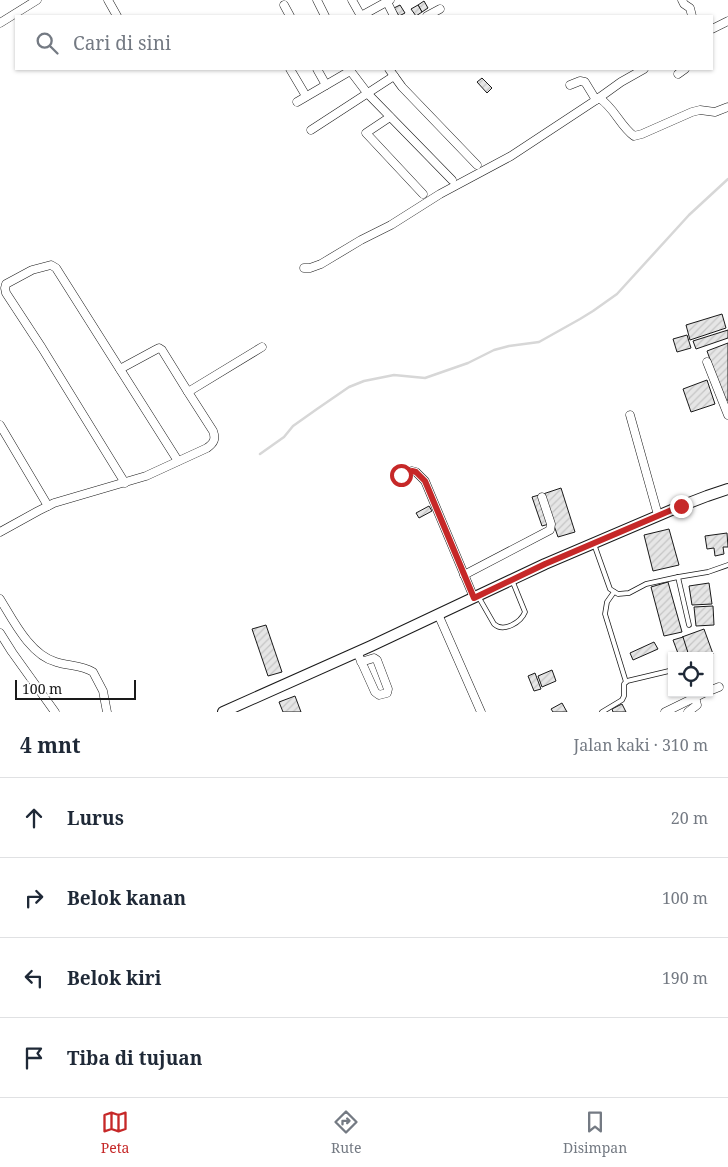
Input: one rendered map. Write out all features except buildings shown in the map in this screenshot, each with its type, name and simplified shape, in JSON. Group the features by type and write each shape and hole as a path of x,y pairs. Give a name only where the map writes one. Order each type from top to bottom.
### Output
{"street":[{"path":"0,23 26,3 37,0"},
{"path":"108,0 116,15"},
{"path":"317,0 324,15"},
{"path":"352,0 360,15"},
{"path":"682,0 690,8 692,15"},
{"path":"363,15 387,1 394,15"},
{"path":"284,5 289,15"},
{"path":"429,15 440,8"},
{"path":"713,28 728,21"},
{"path":"291,70 306,96"},
{"path":"318,70 326,85"},
{"path":"297,102 350,70 368,94 452,180"},
{"path":"390,70 402,87 478,166"},
{"path":"304,268 321,264 440,194 511,156 621,82 642,70"},
{"path":"678,74 684,70"},
{"path":"311,130 394,76"},
{"path":"570,85 580,81 585,82 597,99 608,104 634,136 692,112 700,110 715,112 728,107"},
{"path":"390,117 366,134 423,194"},
{"path":"125,483 4,288 6,284 32,270 51,265 56,268 178,461"},
{"path":"0,532 48,506 146,476 207,448 213,443 215,437 213,431 162,350 159,348 120,369"},
{"path":"188,392 262,348"},
{"path":"707,362 728,415"},
{"path":"630,415 658,515"},
{"path":"0,425 48,506"},
{"path":"401,475 412,471 416,472 425,481 464,575 476,597"},
{"path":"223,712 545,564 658,515 728,489"},
{"path":"464,575 550,530 551,524 542,497"},
{"path":"0,599 29,643 48,660 79,666 93,672 103,691 107,712"},
{"path":"438,614 481,712"},
{"path":"0,633 55,712"},
{"path":"357,652 361,662 374,692 379,695 387,693 388,689 376,659 371,658 361,662"},
{"path":"713,689 719,687"},
{"path":"665,712 695,697 697,704 688,712"}],"lane":[{"path":"594,544 610,588 618,594 629,592 646,584 708,572 728,565"},
{"path":"678,577 689,625"},
{"path":"476,597 497,627 503,628 519,621 525,612 512,580"},
{"path":"614,592 607,602 605,614 626,682"},
{"path":"602,712 622,700 624,696 623,686 626,682 668,672"}],"waterway":[{"path":"260,454 284,437 293,426 349,387 364,381 394,375 425,378 468,363 494,350 539,342 580,319 617,294 689,215 728,179"}],"route":[{"path":"401,475 412,471 422,476 425,481 474,598 545,564 681,506"}]}
